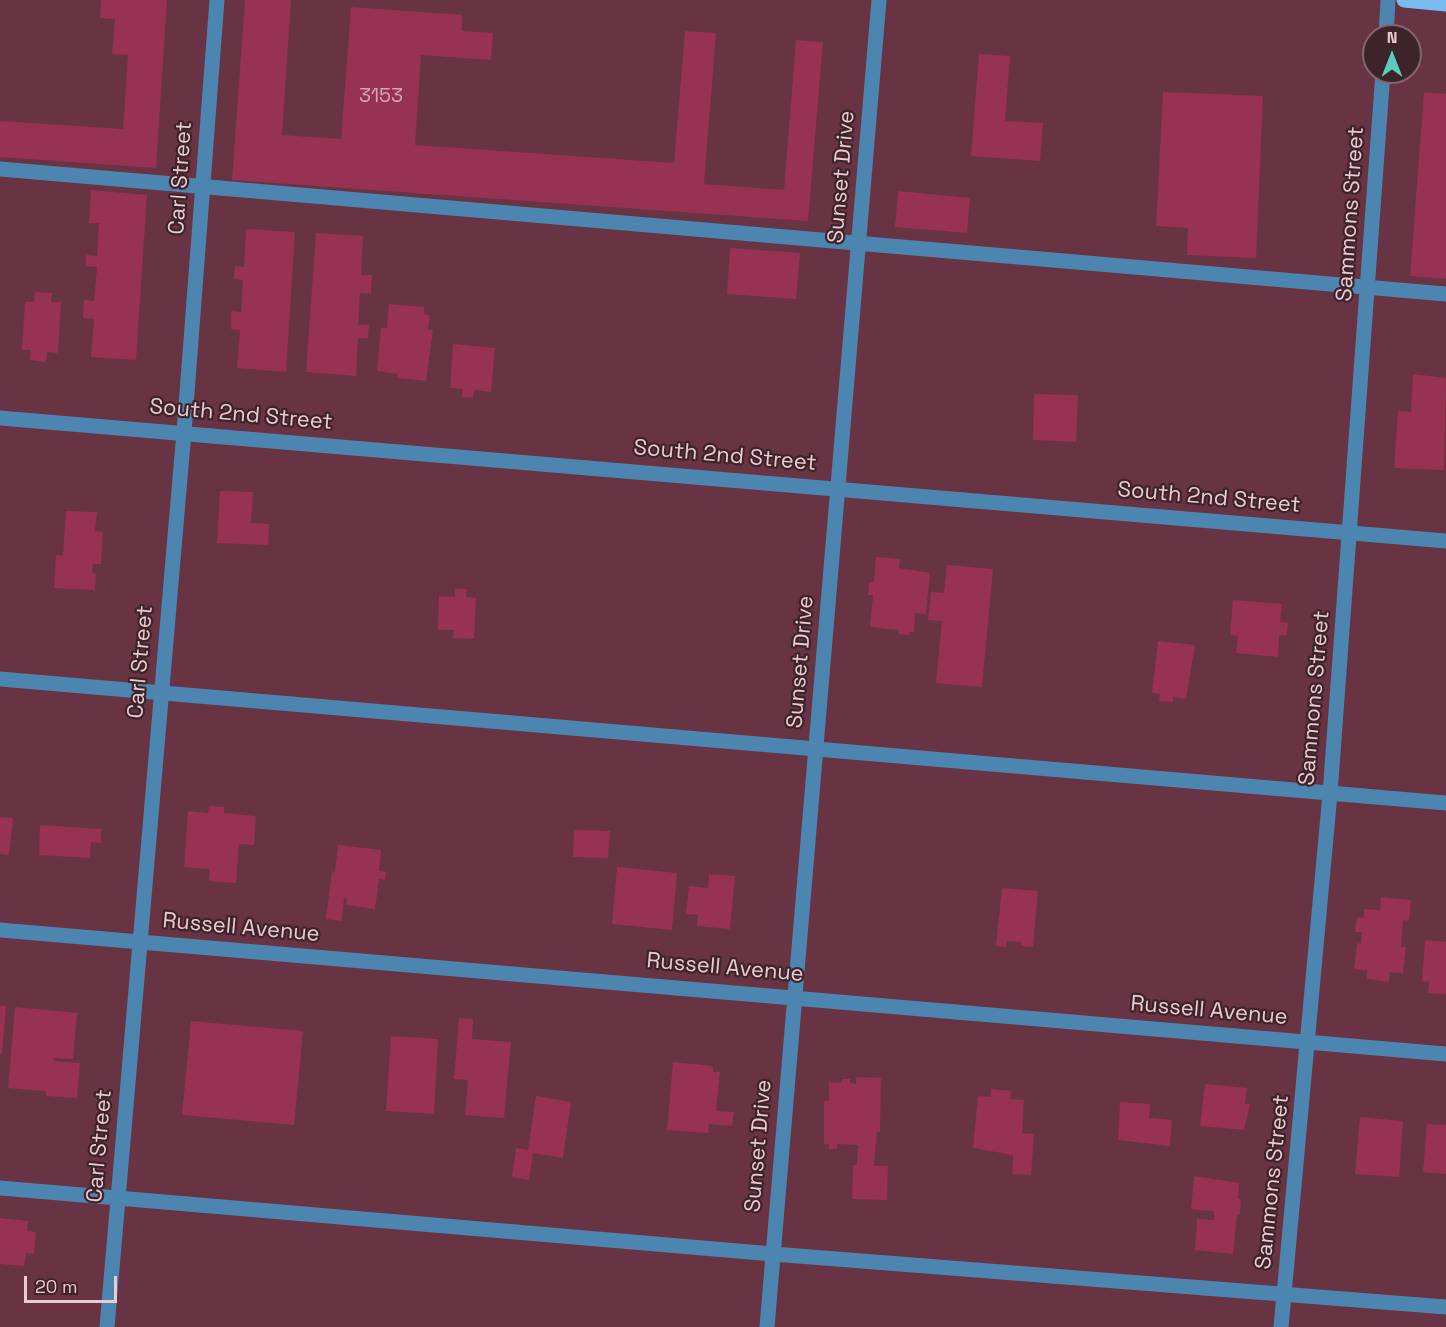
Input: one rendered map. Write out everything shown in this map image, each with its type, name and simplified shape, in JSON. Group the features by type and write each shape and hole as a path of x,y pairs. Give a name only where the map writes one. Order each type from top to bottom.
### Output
{"main road":[{"path":"1404,0 1446,4"}],"street":[{"name":"Carl Street","path":"107,1327 184,432 217,0"},
{"name":"Sunset Drive","path":"767,1327 879,0"},
{"path":"1387,24 1388,0"},
{"name":"Sammons Street","path":"1281,1327 1309,1042 1350,533 1382,84"},
{"path":"0,169 1446,294"},
{"name":"South 2nd Street","path":"0,418 1446,541"},
{"path":"0,679 1446,803"},
{"name":"Russell Avenue","path":"0,930 1446,1054"},
{"path":"0,1188 773,1254 1446,1307"}],"building":[{"path":"101,0 167,0 156,168 0,157 0,121 123,129 128,55 112,54 115,19 100,18"},
{"path":"245,0 291,0 282,135 341,139 351,7 462,15 462,31 493,33 491,60 421,55 415,145 674,163 685,31 716,33 704,184 784,190 796,40 823,42 808,221 232,180"},
{"path":"979,54 1010,56 1005,121 1043,123 1040,161 971,156"},
{"path":"1163,92 1263,96 1256,258 1187,255 1188,228 1156,226"},
{"path":"1424,92 1446,94 1446,279 1410,276"},
{"path":"91,190 147,195 136,360 91,357 94,319 83,318 84,300 94,301 97,267 86,266 86,255 97,256 99,223 89,223"},
{"path":"898,191 970,198 967,233 895,227"},
{"path":"246,229 295,232 286,372 237,368 240,330 231,329 231,311 241,312 243,280 234,279 235,266 244,267"},
{"path":"316,233 363,236 361,275 372,275 371,294 360,293 358,325 369,325 368,338 358,338 356,376 306,372"},
{"path":"730,248 800,253 796,299 727,294"},
{"path":"35,292 52,293 51,302 61,302 58,353 47,352 46,362 30,360 31,350 22,350 25,302 34,302"},
{"path":"389,304 424,307 424,314 430,315 428,330 433,330 426,381 397,378 397,374 377,371 381,328 387,328"},
{"path":"453,344 495,348 491,392 474,390 473,398 462,397 462,389 450,388"},
{"path":"1413,374 1446,378 1444,470 1394,468 1398,411 1411,412"},
{"path":"1034,394 1078,395 1076,442 1033,440"},
{"path":"220,491 253,492 251,523 269,524 268,545 217,543"},
{"path":"66,511 97,512 95,531 103,532 101,564 93,564 92,573 96,574 95,590 54,588 56,555 63,556"},
{"path":"876,557 900,559 899,568 930,573 926,614 915,613 914,632 909,632 909,635 899,634 899,630 870,627 873,595 868,595 869,582 874,582"},
{"path":"947,565 993,569 982,687 936,683 942,621 928,620 931,592 944,593"},
{"path":"455,589 467,589 466,597 476,598 474,639 453,638 454,630 438,630 439,596 455,597"},
{"path":"1233,600 1282,604 1280,622 1288,623 1287,635 1279,635 1278,657 1236,653 1238,636 1230,635"},
{"path":"1158,641 1195,645 1186,699 1173,697 1173,702 1159,701 1160,694 1152,693"},
{"path":"209,806 224,807 224,813 256,816 254,845 239,844 236,883 209,881 210,869 184,867 188,811 208,813"},
{"path":"0,817 13,818 9,855 0,854"},
{"path":"40,825 101,829 101,843 91,842 90,858 39,855"},
{"path":"574,830 610,831 608,858 573,857"},
{"path":"338,845 381,850 379,871 386,872 385,880 379,879 375,909 346,905 347,899 344,898 342,921 326,919"},
{"path":"617,867 677,873 672,930 612,924"},
{"path":"709,874 735,876 730,929 697,926 698,915 686,914 689,886 708,888"},
{"path":"1002,888 1038,891 1033,947 1021,946 1021,942 1007,941 1006,947 996,946"},
{"path":"1381,897 1411,900 1409,921 1403,920 1401,947 1406,947 1403,973 1390,972 1389,982 1367,979 1367,970 1354,969 1357,943 1361,944 1362,932 1355,932 1357,917 1364,918 1364,909 1380,910"},
{"path":"1425,940 1446,942 1446,994 1428,993 1429,982 1422,981"},
{"path":"0,1006 6,1006 2,1054 0,1054"},
{"path":"15,1007 77,1013 73,1059 54,1058 53,1061 80,1063 77,1098 46,1096 46,1091 8,1088"},
{"path":"459,1018 473,1019 472,1039 511,1042 504,1118 465,1115 468,1080 454,1079"},
{"path":"191,1021 303,1031 294,1125 182,1115"},
{"path":"391,1036 438,1039 434,1114 386,1111"},
{"path":"673,1062 713,1066 713,1072 720,1072 716,1111 734,1112 732,1126 709,1124 708,1133 667,1130"},
{"path":"856,1077 881,1078 880,1132 877,1132 874,1166 888,1166 887,1200 852,1199 853,1165 857,1165 858,1145 837,1144 837,1149 829,1149 829,1144 824,1144 824,1101 829,1101 829,1082 842,1083 842,1079 850,1079 850,1083 856,1084"},
{"path":"1205,1084 1247,1088 1245,1104 1250,1104 1244,1130 1200,1126"},
{"path":"991,1089 1011,1091 1010,1099 1024,1100 1022,1133 1034,1134 1031,1175 1012,1174 1013,1155 973,1148 978,1096 991,1097"},
{"path":"536,1096 571,1102 563,1158 533,1153 529,1180 512,1177 516,1148 528,1150"},
{"path":"1120,1102 1150,1104 1149,1118 1172,1120 1170,1146 1118,1140"},
{"path":"1360,1117 1403,1121 1399,1177 1355,1174"},
{"path":"1427,1124 1446,1125 1446,1174 1423,1172"},
{"path":"1194,1176 1239,1183 1240,1214 1237,1214 1233,1254 1195,1250 1197,1219 1214,1220 1214,1211 1191,1209"},
{"path":"0,1218 28,1221 27,1231 36,1232 34,1254 26,1253 24,1266 0,1264"}]}
